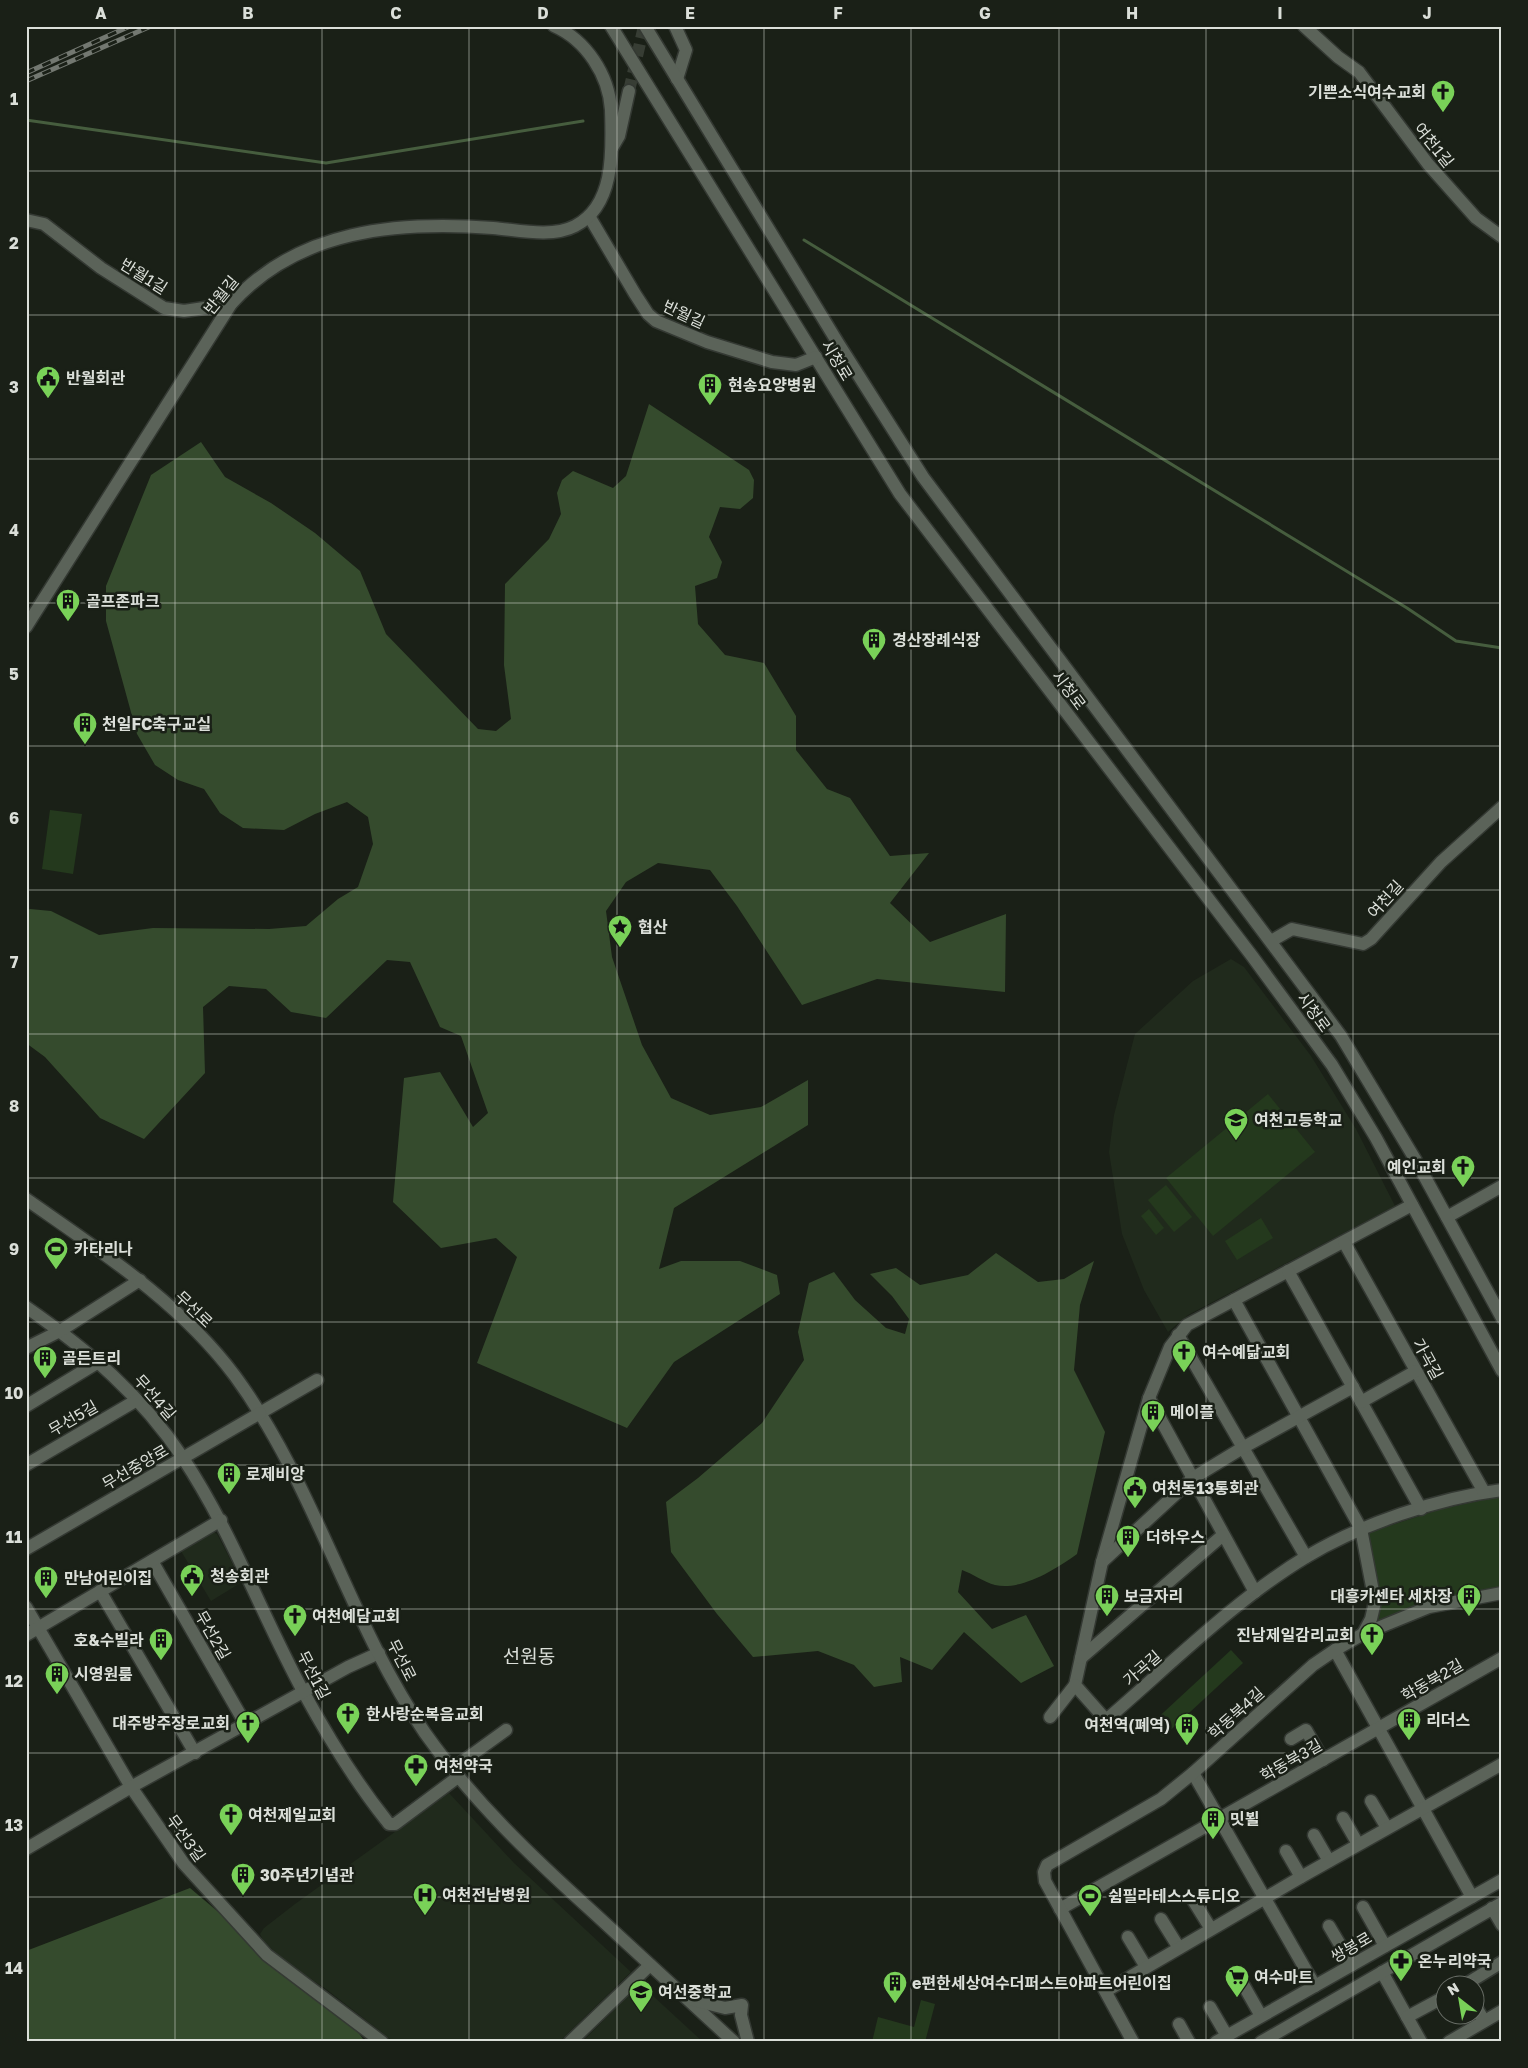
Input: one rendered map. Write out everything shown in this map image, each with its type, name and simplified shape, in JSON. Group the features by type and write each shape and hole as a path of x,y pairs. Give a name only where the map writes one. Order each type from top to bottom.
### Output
{"street":[{"path":"554,26 564,30 582,45 600,71 610,103 612,148 607,181 589,216"},
{"name":"시청로","path":"611,26 900,494 1252,956 1332,1065 1412,1205 1502,1371"},
{"name":"시청로","path":"645,26 677,79 771,222 923,477 1349,1048 1389,1114 1502,1318"},
{"path":"675,26 686,50 677,79"},
{"name":"여천1길","path":"1304,26 1338,57 1360,72 1428,164 1476,218 1502,237"},
{"path":"612,148 619,136 629,91"},
{"name":"반월길","path":"26,627 231,304 255,280 287,259 321,243 352,234 431,226 542,232 567,229 589,216 648,314 656,321 707,342 780,364 796,365 816,357"},
{"name":"반월1길","path":"26,220 44,224 101,268 167,309 184,311 231,304"},
{"path":"567,229 592,232 604,243"},
{"name":"여천길","path":"1252,956 1286,930 1292,929 1354,944 1368,942 1442,862 1502,807"},
{"path":"1447,1217 1502,1186"},
{"name":"무선로","path":"26,1198 140,1280 220,1358 260,1413 314,1514 379,1653 409,1708 455,1773 489,1813 523,1848 734,2042"},
{"path":"1050,1717 1074,1685 1102,1562 1149,1398 1162,1364 1178,1335 1188,1325 1412,1205"},
{"name":"가곡길","path":"1344,1242 1484,1492"},
{"path":"1288,1271 1421,1509"},
{"path":"26,1348 60,1331 140,1280"},
{"path":"1234,1300 1361,1530 1375,1602 1371,1619 1363,1634"},
{"name":"무선4길","path":"26,1307 100,1362 137,1400 183,1458"},
{"path":"1178,1335 1244,1446 1306,1557"},
{"path":"26,1406 100,1362"},
{"path":"1361,1402 1416,1371"},
{"name":"무선중앙로","path":"26,1549 317,1380"},
{"path":"1102,1562 1193,1478 1244,1446 1353,1388"},
{"path":"1149,1398 1255,1592"},
{"name":"무선5길","path":"26,1465 137,1400"},
{"name":"무선1길","path":"183,1458 221,1520 304,1692 343,1759 389,1824 395,1824 426,1803 455,1773"},
{"name":"가곡길","path":"1074,1685 1106,1720 1255,1592 1306,1557 1361,1530 1421,1509 1484,1492 1502,1490"},
{"path":"26,1635 221,1520"},
{"path":"1081,1658 1223,1535"},
{"name":"무선2길","path":"152,1561 246,1725"},
{"path":"100,1592 195,1753"},
{"name":"학동북4길","path":"1133,2042 1044,1878 1047,1865 1161,1799 1193,1773 1313,1665 1335,1650 1363,1634 1429,1607 1502,1593"},
{"name":"무선3길","path":"26,1607 131,1787 184,1864 267,1955 380,2040"},
{"path":"1335,1650 1472,1897"},
{"path":"26,1849 131,1787 379,1653"},
{"name":"학동북2길","path":"1378,1729 1502,1658"},
{"name":"학동북3길","path":"1219,1819 1378,1729"},
{"path":"455,1773 506,1730"},
{"path":"1291,1739 1306,1730 1323,1760"},
{"path":"1106,1992 1264,1898 1502,1764"},
{"path":"1193,1773 1315,1986"},
{"path":"1371,1801 1387,1828"},
{"path":"1343,1818 1358,1844"},
{"path":"1060,1909 1219,1819"},
{"path":"1314,1834 1329,1861"},
{"path":"1286,1850 1301,1877"},
{"name":"쌍봉로","path":"1221,2039 1502,1880"},
{"path":"1194,1900 1211,1929"},
{"path":"1261,2042 1497,1906 1502,1925"},
{"path":"1362,1907 1385,1946"},
{"path":"1161,1919 1179,1948"},
{"path":"1330,1926 1352,1965"},
{"path":"1128,1937 1146,1968"},
{"path":"1480,1976 1502,1962"},
{"path":"570,2042 650,1965"},
{"path":"1382,1972 1421,2042"},
{"path":"1244,1986 1262,2016"},
{"path":"688,1999 725,2008 742,2005 741,2014 748,2042"},
{"path":"1407,2017 1436,2001"},
{"path":"1210,2007 1221,2039"},
{"path":"1486,2020 1502,2011"},
{"path":"1179,2024 1188,2042"},
{"path":"1449,2042 1476,2026"}],"shaded area":[{"name":"여천고등학교","path":"1231,959 1244,967 1311,1056 1356,1129 1395,1206 1188,1315 1168,1332 1144,1290 1122,1234 1109,1152 1114,1115 1135,1034 1193,981"},
{"path":"213,1532 217,1534 242,1582 211,1601 181,1551"},
{"name":"여천전남병원","path":"449,1793 514,1863 631,1972 559,2042 394,2042 326,1989 285,1962 263,1940 260,1934 264,1928 295,1904"},
{"name":"여선중학교","path":"640,1984 703,2042 582,2042"}],"green space":[{"path":"649,404 749,470 754,480 753,498 740,509 720,507 709,537 722,562 717,578 695,586 698,624 725,655 764,663 796,716 796,750 827,789 850,798 890,856 929,853 890,903 930,942 1006,914 1005,992 877,979 802,1005 737,906 710,870 658,863 626,882 606,911 612,957 642,1045 671,1098 710,1115 761,1107 808,1080 808,1125 674,1208 659,1269 681,1261 740,1261 777,1275 780,1294 674,1362 627,1428 477,1363 517,1257 496,1238 441,1248 393,1202 404,1078 440,1072 473,1127 488,1113 461,1036 440,1027 410,962 387,960 326,1018 291,1012 266,989 229,986 203,1007 205,1073 144,1139 100,1118 45,1057 26,1043 26,911 30,909 51,911 99,935 153,928 269,929 306,926 338,899 358,887 373,844 368,817 347,802 315,814 284,830 243,828 220,813 204,789 178,780 155,765 137,734 106,621 106,586 151,475 201,442 225,477 271,503 315,533 360,571 386,634 478,729 496,731 511,719 504,665 505,584 549,539 561,514 557,493 562,480 573,471 613,488 626,476"},
{"path":"50,810 82,814 73,874 42,869"},
{"path":"1268,1094 1315,1152 1213,1236 1166,1178"},
{"path":"1166,1185 1192,1217 1174,1232 1148,1200"},
{"path":"1149,1209 1164,1228 1156,1235 1141,1216"},
{"path":"1261,1218 1273,1238 1237,1260 1225,1241"},
{"path":"996,1253 1038,1282 1064,1279 1094,1261 1080,1305 1074,1370 1105,1432 1077,1554 1049,1572 1016,1585 995,1585 962,1570 958,1592 992,1629 1026,1615 1054,1666 1021,1683 964,1632 932,1670 900,1657 902,1682 874,1687 854,1665 818,1651 753,1657 717,1614 671,1552 666,1502 698,1478 762,1423 804,1360 798,1332 809,1283 834,1272 855,1300 886,1328 905,1334 909,1319 892,1296 870,1274 896,1268 920,1285 968,1275"},
{"path":"1502,1496 1502,1589 1371,1626 1367,1533 1441,1509"},
{"path":"1231,1650 1243,1663 1163,1737 1151,1724"},
{"path":"190,1888 356,2029 365,2042 26,2042 26,1951"},
{"path":"921,2000 935,2004 925,2042 906,2042 894,2039 892,2042 872,2042 878,2017 914,2027"}],"waterway":[{"path":"26,120 326,163 583,121"},
{"path":"804,240 1407,608 1456,641 1502,648"}],"tunnel":[{"path":"629,91 644,26"}],"railway":[{"path":"26,73 130,26"},
{"path":"26,81 151,26"}],"place":[{"name":"기쁜소식여수교회","path":"1443,113"},
{"name":"반월회관","path":"48,399"},
{"name":"현송요양병원","path":"710,406"},
{"name":"골프존파크","path":"68,622"},
{"name":"경산장례식장","path":"874,661"},
{"name":"천일FC축구교실","path":"85,745"},
{"name":"협산","path":"620,948"},
{"name":"여천고등학교","path":"1236,1141"},
{"name":"예인교회","path":"1463,1188"},
{"name":"카타리나","path":"56,1270"},
{"name":"여수예닮교회","path":"1184,1373"},
{"name":"골든트리","path":"45,1379"},
{"name":"메이플","path":"1153,1433"},
{"name":"로제비앙","path":"229,1495"},
{"name":"여천동13통회관","path":"1135,1509"},
{"name":"더하우스","path":"1128,1558"},
{"name":"청송회관","path":"192,1597"},
{"name":"만남어린이집","path":"46,1599"},
{"name":"보금자리","path":"1107,1617"},
{"name":"대흥카센타 세차장","path":"1469,1617"},
{"name":"여천예담교회","path":"295,1637"},
{"name":"진남제일감리교회","path":"1372,1656"},
{"name":"호&수빌라","path":"161,1661"},
{"name":"시영원룸","path":"57,1695"},
{"name":"한사랑순복음교회","path":"348,1735"},
{"name":"리더스","path":"1409,1741"},
{"name":"대주방주장로교회","path":"248,1744"},
{"name":"여천역(폐역)","path":"1187,1746"},
{"name":"여천약국","path":"416,1787"},
{"name":"여천제일교회","path":"231,1836"},
{"name":"밋뵐","path":"1213,1840"},
{"name":"30주년기념관","path":"243,1896"},
{"name":"여천전남병원","path":"425,1916"},
{"name":"쉼필라테스스튜디오","path":"1090,1917"},
{"name":"온누리약국","path":"1401,1982"},
{"name":"여수마트","path":"1237,1998"},
{"name":"e편한세상여수더퍼스트아파트어린이집","path":"895,2004"},
{"name":"여선중학교","path":"641,2013"}],"district":[{"name":"선원동","path":"529,1656"}]}
